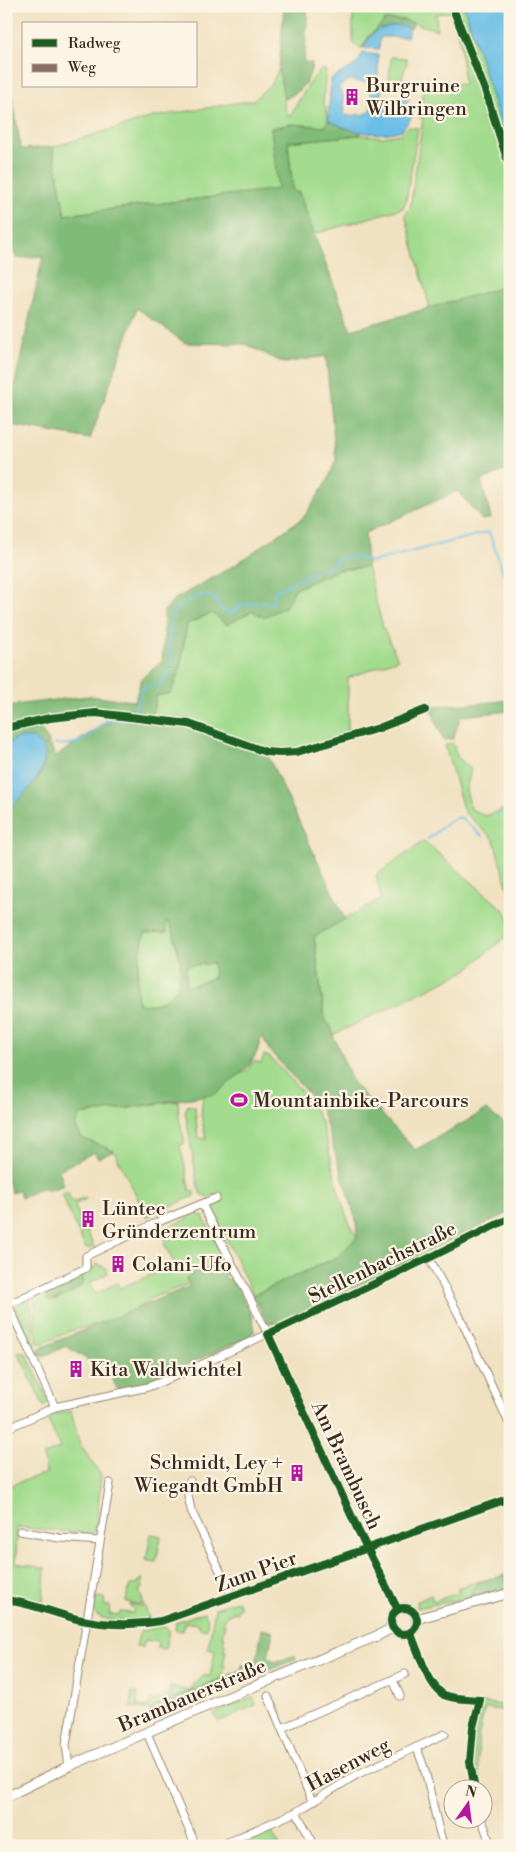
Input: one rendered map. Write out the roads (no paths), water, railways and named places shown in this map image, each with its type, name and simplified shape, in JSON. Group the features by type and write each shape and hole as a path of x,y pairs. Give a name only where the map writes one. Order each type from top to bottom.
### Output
{"main road":[{"path":"416,1619 510,1593"},
{"path":"398,1610 409,1610 416,1619 415,1628 410,1632 402,1634 392,1628 391,1618 398,1610"},
{"name":"Brambauerstraße","path":"6,1797 69,1766 380,1636 392,1628"}],"street":[{"path":"55,1407 8,1302 86,1268 86,1256 158,1222 216,1198"},
{"name":"Am Brambusch","path":"202,1204 268,1334 398,1610"},
{"name":"Stellenbachstraße","path":"6,1428 55,1407 148,1387 188,1371 510,1218"},
{"path":"429,1258 459,1315 510,1425"},
{"name":"Zum Pier","path":"190,1481 188,1495 191,1510 232,1596"},
{"path":"69,1766 66,1745 110,1483"},
{"name":"Zum Pier","path":"6,1600 26,1603 87,1621 144,1625 184,1614 510,1498"},
{"path":"20,1531 59,1538 100,1541"},
{"path":"410,1632 424,1668 437,1689 445,1695 480,1700 473,1727 470,1762 473,1780"},
{"path":"282,1728 405,1674"},
{"path":"393,1680 400,1696"},
{"path":"268,1696 312,1801"},
{"path":"147,1733 196,1846"},
{"name":"Hasenweg","path":"219,1846 296,1812 358,1774 445,1734"},
{"name":"Hasenweg","path":"416,1747 425,1766 435,1819 444,1846"},
{"name":"Hasenweg","path":"296,1812 315,1846"},
{"path":"485,1830 491,1846"}],"water":[{"path":"464,6 510,6 510,155"},
{"path":"398,25 409,29 407,37 380,37 379,49 364,48 370,37 377,31"},
{"path":"363,53 378,55 378,76 382,95 371,95 367,83 348,80 338,88 343,94 345,116 366,114 371,110 371,101 382,100 382,106 389,109 398,99 404,97 409,99 404,107 414,114 402,130 373,134 354,131 328,120 331,79 357,64"},
{"path":"16,738 33,738 40,744 45,754 44,763 34,782 6,812 6,747"}],"waterway":[{"path":"55,744 79,742 107,720 131,719 142,690 153,684 161,685 173,662 168,646 173,611 201,595 212,596 222,610 231,614 241,605 264,601 269,605 273,603 275,591 315,571 333,565 338,559 355,557 371,562 489,532 504,575 510,573"},
{"path":"497,814 510,809"},
{"path":"428,839 447,823 460,817 482,836"}],"place":[{"name":"Burgruine Wilbringen","path":"352,97"},
{"name":"Mountainbike-Parcours","path":"239,1100"},
{"name":"Lüntec Gründerzentrum","path":"88,1219"},
{"name":"Colani-Ufo","path":"118,1264"},
{"name":"Kita Waldwichtel","path":"76,1369"},
{"name":"Schmidt, Ley + Wiegandt GmbH","path":"297,1473"}]}
